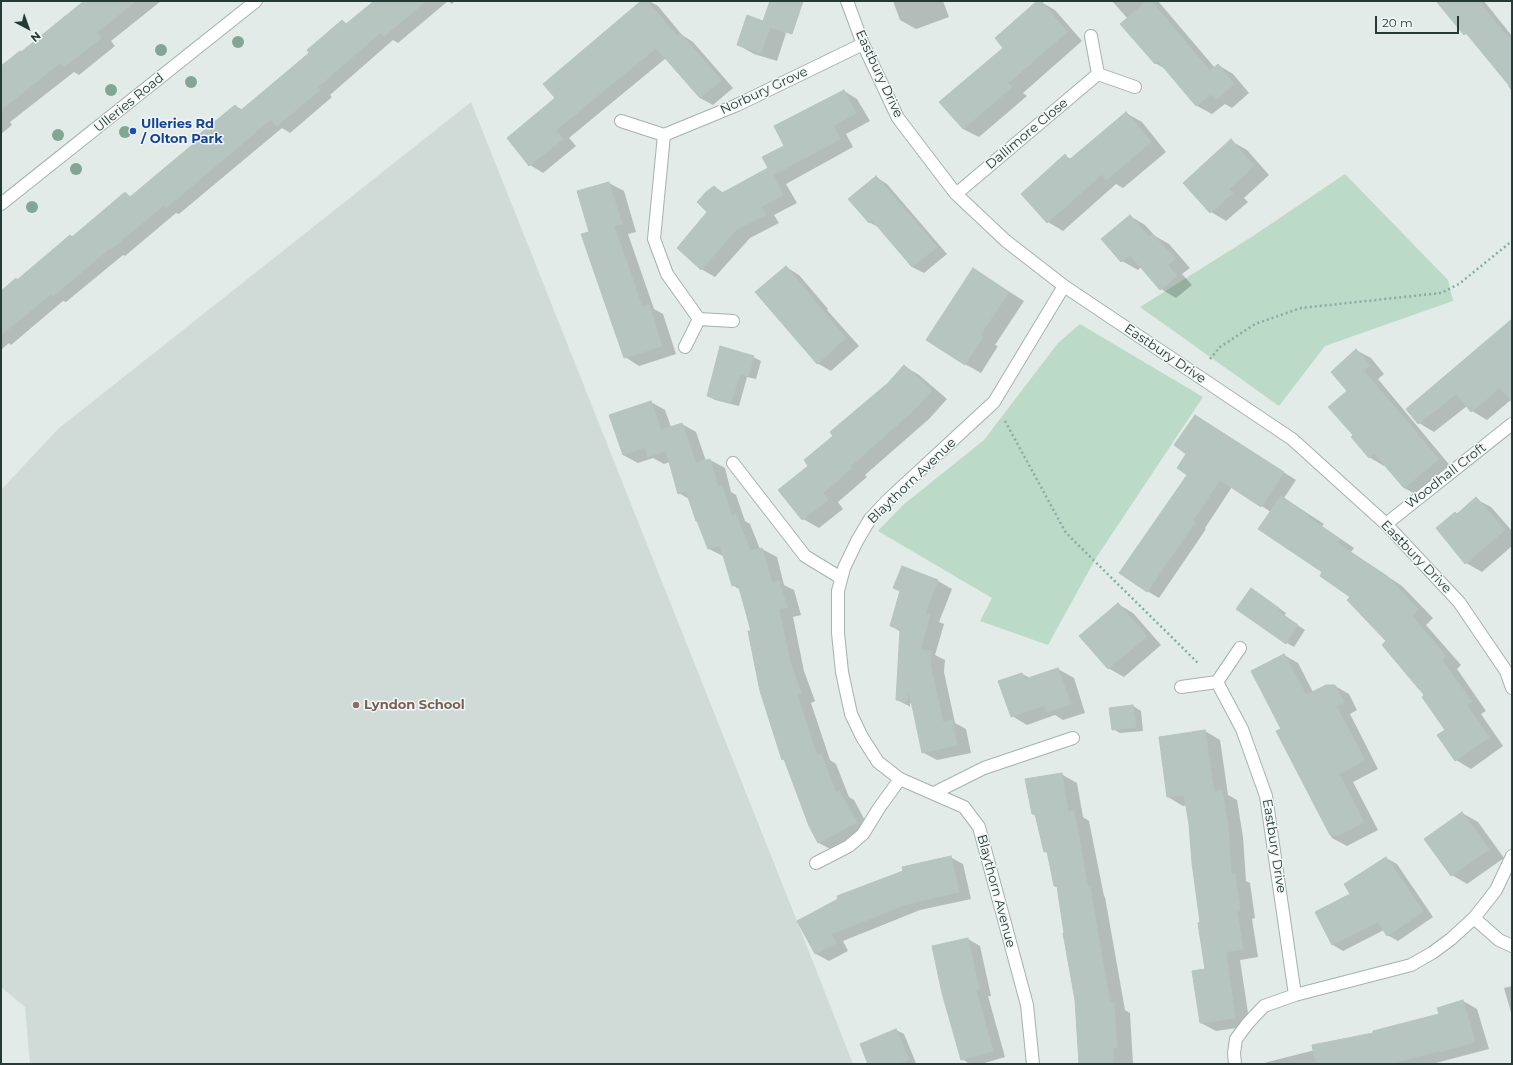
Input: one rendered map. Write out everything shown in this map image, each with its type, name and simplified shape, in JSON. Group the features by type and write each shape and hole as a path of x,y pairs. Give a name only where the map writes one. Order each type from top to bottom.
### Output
{"street":[{"name":"Ulleries Road","path":"1,204 256,1"},
{"name":"Eastbury Drive","path":"847,1 863,44 898,118 956,194 1006,241 1064,286 1292,439 1386,524 1459,602 1506,671 1512,688"},
{"path":"1091,36 1098,74 1135,87"},
{"name":"Norbury Grove","path":"664,135 737,105 863,44"},
{"name":"Dallimore Close","path":"956,194 1098,74"},
{"path":"621,121 664,135 654,239 667,274 699,319"},
{"name":"Blaythorn Avenue","path":"1033,1064 1027,1005 979,827 964,807 900,779 878,762 862,737 851,714 842,672 838,633 838,591 844,568 870,519 888,500 994,402 1064,286"},
{"path":"699,319 733,321"},
{"path":"685,347 699,319"},
{"name":"Woodhall Croft","path":"1386,524 1510,429"},
{"path":"732,463 805,556 841,578"},
{"path":"1181,687 1217,682 1240,648"},
{"name":"Eastbury Drive","path":"1217,682 1242,729 1266,796 1280,883 1295,995"},
{"path":"934,793 984,768 1073,738"},
{"path":"816,863 849,846 863,834 879,808 900,779"},
{"path":"1235,1064 1234,1053 1236,1039 1248,1023 1264,1006 1295,995 1411,965 1438,948 1474,918 1496,890 1512,856"},
{"path":"1474,918 1499,940 1512,946"}],"path":[{"path":"1196,375 1220,347 1255,324 1301,308 1441,293 1459,284 1512,241"},
{"path":"994,402 1066,533 1217,682"}],"shaded area":[{"name":"Lyndon School","path":"471,102 853,1064 30,1064 25,1007 1,987 1,490 58,429"}],"green space":[{"path":"1345,174 1448,280 1453,301 1325,346 1279,406 1140,307 1253,236"},
{"path":"1080,324 1203,397 1096,558 1048,645 980,621 992,598 878,531 903,505 984,440 1058,343"}],"building":[{"path":"84,1 136,1 97,32 101,38 64,67 60,63 1,110 1,66 20,51 21,52"},
{"path":"374,1 426,1 384,36 381,32 318,87 320,90 277,126 271,119 166,208 164,205 53,296 51,294 1,335 1,291 16,278 17,280 70,235 72,237 125,192 130,197 198,140 196,137 235,105 240,111 309,53 307,50 342,20 346,24"},
{"path":"641,1 647,1 677,36 680,33 721,80 700,98 656,48 556,130 563,139 529,166 507,138 555,98 543,84"},
{"path":"770,1 803,1 792,34 770,27 761,53 737,45 747,15 763,21"},
{"path":"1037,1 1041,1 1067,32 1008,83 1012,87 963,129 939,102 1003,48 995,38"},
{"path":"1147,1 1151,1 1210,71 1218,64 1234,84 1216,100 1211,94 1196,106 1158,61 1155,64 1120,24"},
{"path":"1436,1 1478,1 1512,42 1512,89 1466,33 1464,35"},
{"path":"844,90 856,113 833,126 840,139 773,175 783,195 761,207 766,215 736,230 701,270 677,248 707,212 697,202 706,192 714,186 722,193 768,168 762,157 784,146 774,126"},
{"path":"1126,112 1151,142 1106,180 1102,174 1047,223 1021,194 1065,154 1069,160"},
{"path":"1231,139 1254,166 1229,189 1233,193 1210,213 1183,183"},
{"path":"876,176 937,247 912,267 872,220 869,223 848,199"},
{"path":"609,182 622,224 614,226 642,307 649,305 662,346 624,358 581,234 589,232 577,191"},
{"path":"1130,215 1149,237 1153,234 1175,259 1168,265 1177,276 1160,290 1130,255 1121,262 1101,239"},
{"path":"786,266 846,338 817,364 755,292"},
{"path":"973,268 1009,292 980,335 983,337 965,365 926,340"},
{"path":"1512,319 1512,402 1500,388 1471,412 1456,394 1418,424 1406,409"},
{"path":"720,346 754,356 748,376 740,374 731,403 707,396"},
{"path":"1356,349 1370,365 1364,371 1439,459 1404,488 1374,453 1369,458 1351,437 1353,435 1328,407 1347,391 1331,372"},
{"path":"904,365 932,390 916,408 823,493 828,500 802,520 778,490 808,466 804,460 833,436 830,432 888,383"},
{"path":"651,401 661,430 682,423 696,463 710,459 718,487 722,485 732,516 736,514 750,551 762,548 772,583 779,581 787,607 779,609 790,662 801,693 797,694 817,756 821,754 836,793 839,791 857,822 818,843 809,826 784,759 782,760 760,691 748,631 751,631 738,584 732,586 720,545 708,549 696,521 686,491 678,494 666,451 648,457 645,447 623,455 609,415"},
{"path":"1195,415 1284,472 1261,507 1220,480 1193,520 1195,522 1147,592 1119,573 1187,475 1177,468 1186,454 1174,445"},
{"path":"1281,496 1309,515 1308,517 1339,539 1337,543 1387,576 1418,609 1412,616 1446,656 1442,660 1472,702 1466,705 1489,737 1455,761 1437,735 1445,730 1422,697 1424,695 1382,645 1386,641 1347,600 1350,597 1320,576 1322,572 1258,529"},
{"path":"1476,497 1505,530 1465,564 1436,528 1455,512 1457,514"},
{"path":"902,566 938,580 925,614 930,615 920,650 931,651 930,664 943,722 952,720 957,745 922,753 909,691 906,702 896,700 900,629 890,626 900,591 893,588"},
{"path":"1251,588 1279,608 1278,611 1298,625 1286,644 1236,609"},
{"path":"1118,603 1147,636 1108,669 1079,636"},
{"path":"1284,654 1306,695 1326,685 1335,685 1344,702 1336,706 1365,760 1339,774 1364,822 1339,835 1330,835 1276,731 1281,729 1251,671"},
{"path":"1058,668 1071,704 1047,712 1045,705 1011,717 998,681 1022,673 1025,679"},
{"path":"1133,705 1136,727 1112,730 1109,708"},
{"path":"1205,730 1214,792 1222,790 1228,827 1231,874 1235,873 1240,910 1237,910 1243,949 1226,952 1235,1018 1200,1023 1192,971 1205,969 1198,923 1200,922 1192,863 1189,824 1184,795 1167,797 1159,737"},
{"path":"1062,773 1068,812 1074,811 1088,888 1090,887 1110,1003 1114,1003 1117,1048 1113,1048 1113,1064 1079,1064 1075,1000 1063,933 1057,886 1054,886 1047,851 1044,852 1035,814 1032,814 1025,779"},
{"path":"1462,812 1489,849 1451,876 1424,839"},
{"path":"951,856 959,892 907,904 831,934 836,943 815,954 797,921 838,899 837,896 903,871 902,867"},
{"path":"1386,857 1423,911 1387,936 1378,922 1332,945 1315,912 1350,894 1344,884"},
{"path":"968,938 979,989 976,990 993,1051 961,1060 942,993 932,946"},
{"path":"1463,1000 1475,1042 1388,1064 1316,1064 1312,1045 1373,1033 1373,1031 1439,1014 1437,1008"},
{"path":"896,1029 909,1059 897,1064 868,1064 860,1044"}],"place":[{"name":"Ulleries Rd / Olton Park","path":"133,131"},
{"name":"Lyndon School","path":"356,705"}]}
